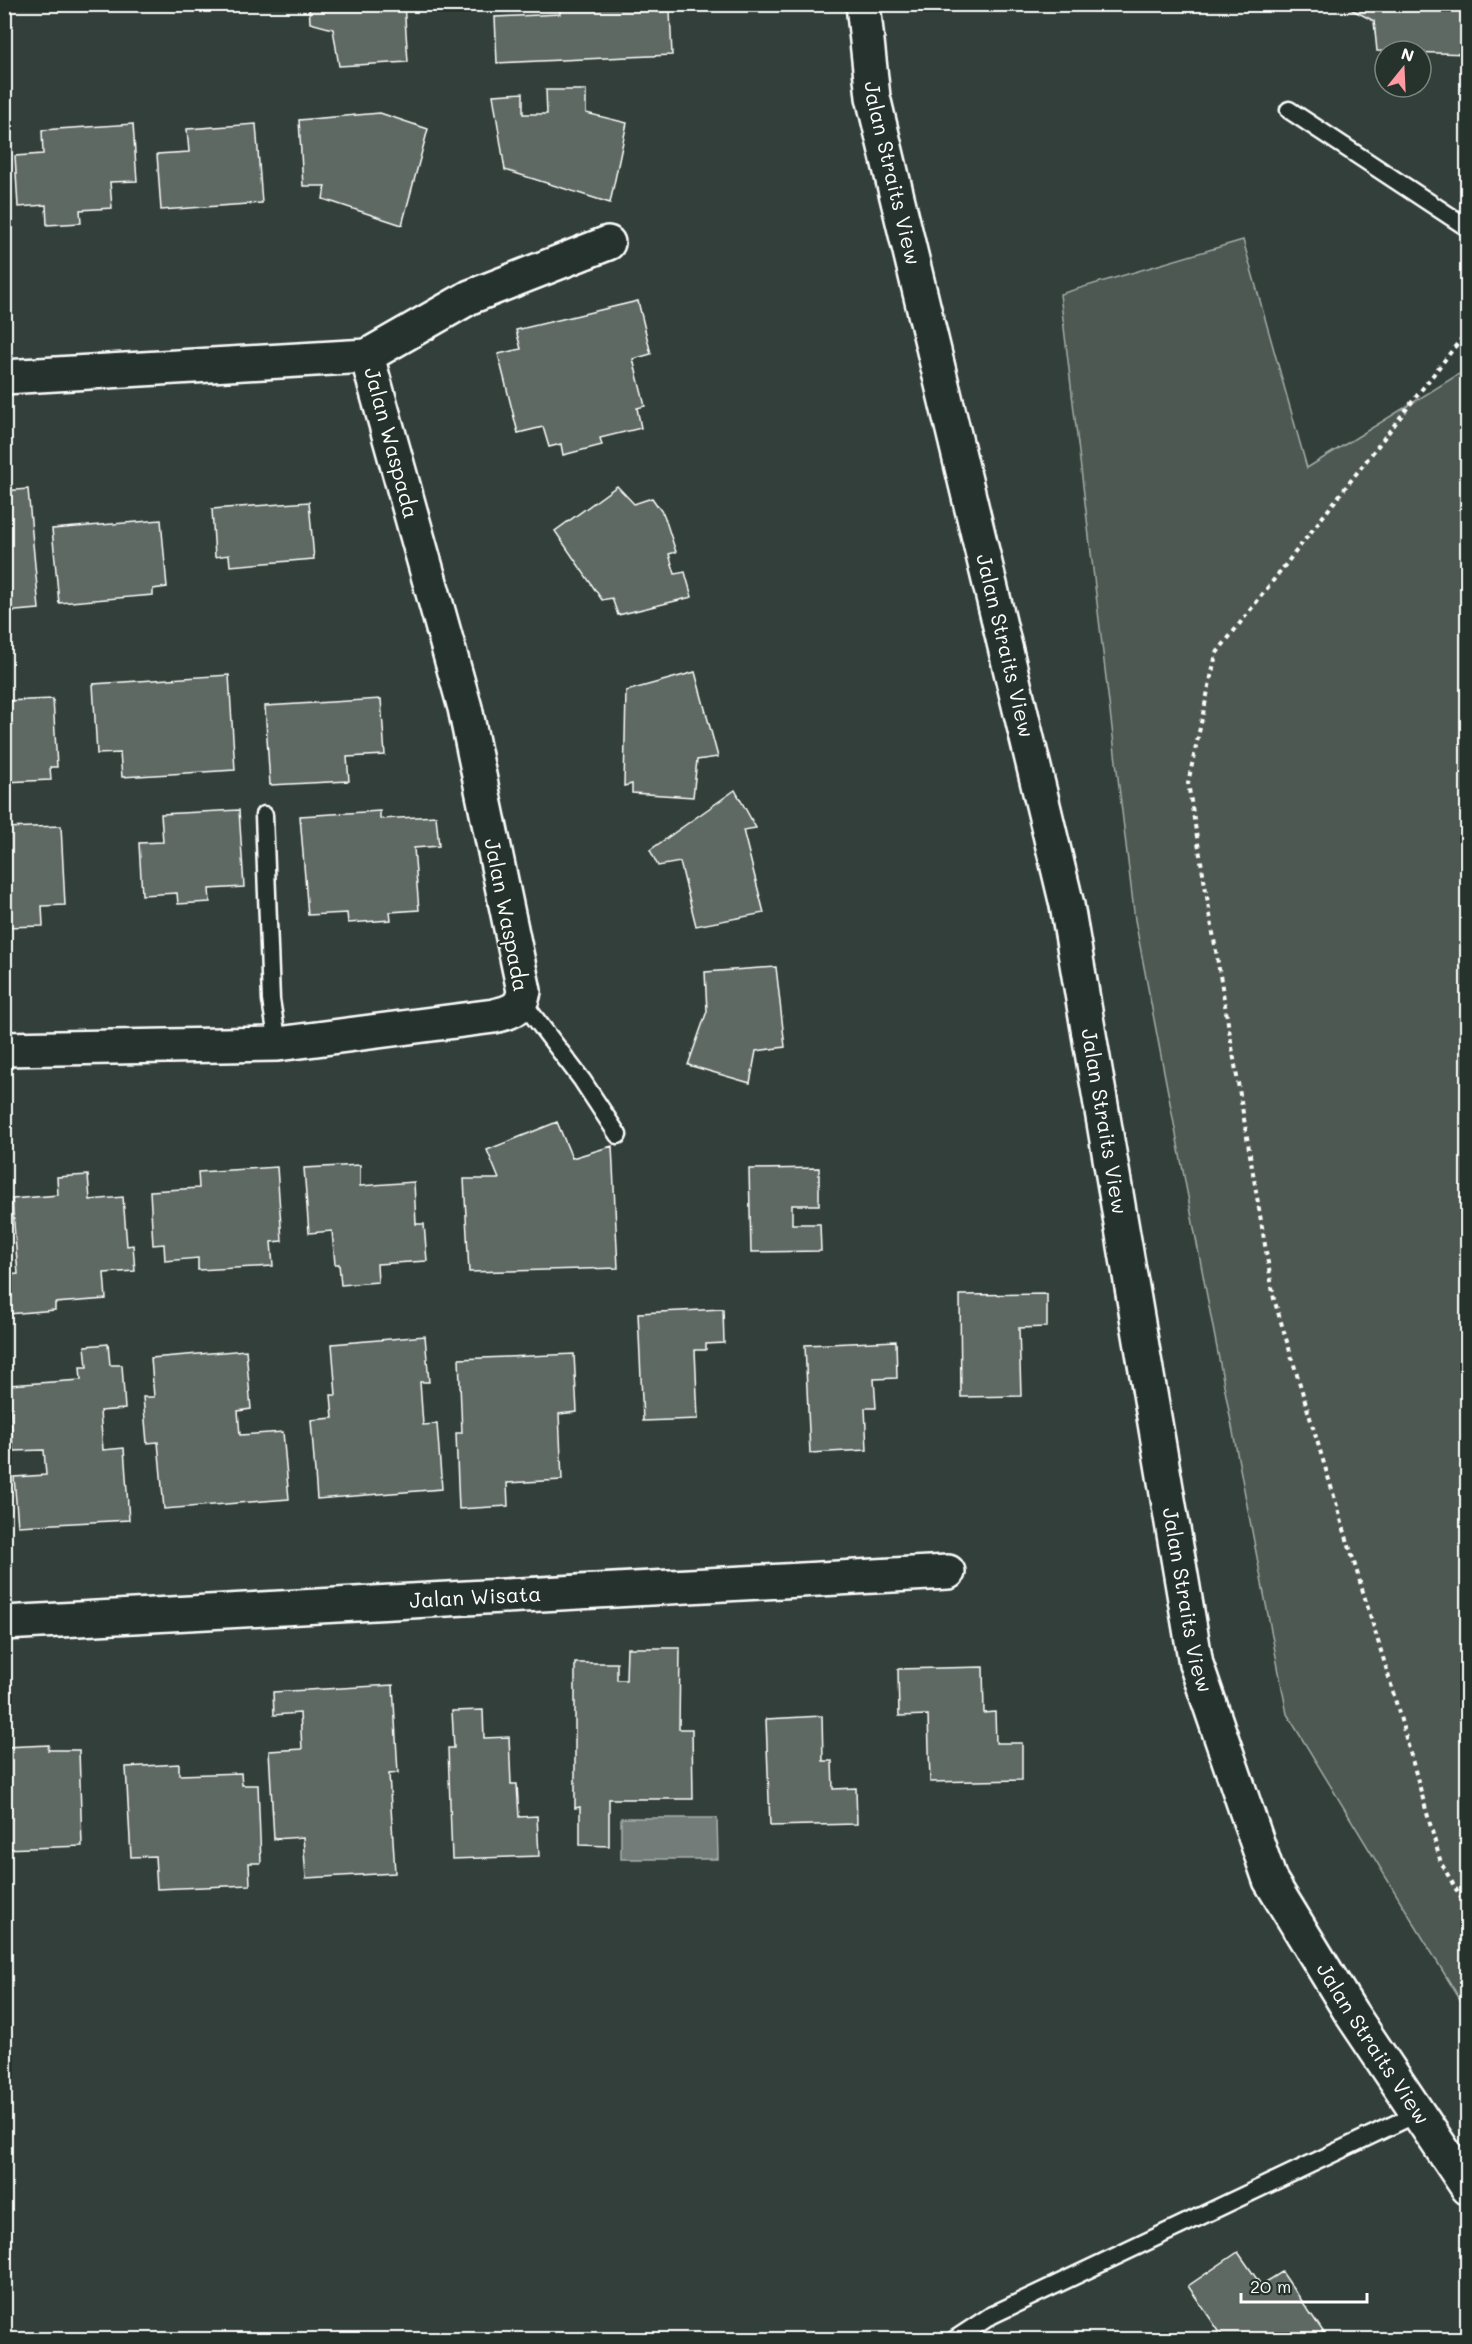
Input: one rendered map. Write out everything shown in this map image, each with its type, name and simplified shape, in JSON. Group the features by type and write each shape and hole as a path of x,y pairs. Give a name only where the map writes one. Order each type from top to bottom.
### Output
{"street":[{"name":"Jalan Straits View","path":"863,4 873,97 1066,905 1196,1664 1270,1880 1416,2114 1467,2188"},
{"name":"Jalan Waspada","path":"4,377 367,356 470,297 608,243"},
{"name":"Jalan Waspada","path":"4,1049 278,1044 494,1016 511,1011 522,1001 524,992 465,708 367,356"},
{"name":"Jalan Wisata","path":"4,1623 948,1572"}],"lane":[{"path":"1289,110 1467,228"},
{"path":"264,815 271,1000 278,1044"},
{"path":"522,1001 582,1080 618,1135"},
{"path":"954,2340 992,2315 1416,2114"}],"path":[{"path":"1467,330 1216,654 1188,783 1274,1299 1388,1674 1441,1863 1467,1910"}],"shaded area":[{"path":"1243,240 1307,468 1467,369 1467,2011 1287,1714 1135,920 1060,294"},
{"path":"621,1818 717,1818 718,1859 621,1859"}],"building":[{"path":"309,4 404,4 408,62 339,66 333,29 310,23"},
{"path":"560,4 658,4 658,12 670,11 672,55 497,63 495,17 560,14"},
{"path":"1341,4 1468,4 1468,54 1433,53 1433,39 1376,39 1374,21"},
{"path":"546,90 586,90 586,113 627,123 610,203 505,170 493,95 523,93 523,114 547,114"},
{"path":"380,113 428,129 402,225 323,199 325,186 303,186 299,120"},
{"path":"133,124 137,181 110,182 112,208 80,210 81,223 47,225 46,205 18,207 15,156 43,154 42,130"},
{"path":"256,124 262,203 161,210 157,154 189,152 187,129"},
{"path":"638,301 651,354 633,359 645,406 637,408 641,428 600,438 602,445 563,455 561,444 549,447 543,427 518,433 498,354 521,349 516,330"},
{"path":"617,486 634,504 652,498 664,515 676,552 669,554 675,574 685,572 692,597 618,615 612,598 602,600 555,531"},
{"path":"28,489 39,609 4,612 4,491"},
{"path":"309,502 314,559 230,566 229,555 215,557 212,509"},
{"path":"161,520 167,587 153,589 153,595 59,603 52,529"},
{"path":"695,672 718,757 697,760 693,797 632,793 632,784 624,786 626,691"},
{"path":"229,675 235,770 122,777 120,753 97,754 93,684"},
{"path":"53,699 57,767 50,767 51,780 4,782 4,701"},
{"path":"381,699 385,755 347,757 349,781 270,785 265,706"},
{"path":"735,790 756,828 743,830 764,913 696,926 680,862 658,866 650,850"},
{"path":"239,810 244,887 209,889 210,902 178,904 177,893 142,895 139,843 163,842 161,814"},
{"path":"380,811 380,819 436,816 439,846 414,848 419,910 390,912 391,920 348,923 347,913 308,915 300,816"},
{"path":"61,826 65,905 42,906 43,926 4,927 4,828"},
{"path":"776,967 785,1047 756,1051 750,1083 688,1065 707,1011 705,972"},
{"path":"557,1122 572,1158 612,1146 618,1268 469,1272 464,1179 499,1179 487,1150"},
{"path":"360,1165 360,1186 414,1182 416,1224 424,1224 427,1261 377,1264 378,1282 341,1285 339,1264 335,1264 332,1231 309,1233 304,1168"},
{"path":"277,1167 282,1241 271,1242 273,1266 198,1270 198,1258 165,1261 164,1244 153,1245 150,1191 199,1188 198,1172"},
{"path":"819,1168 819,1205 792,1205 792,1224 820,1224 821,1251 751,1252 749,1169"},
{"path":"88,1175 90,1200 123,1197 127,1246 133,1245 135,1271 104,1273 106,1299 55,1303 55,1310 8,1314 5,1275 18,1274 12,1199 58,1195 57,1177"},
{"path":"1047,1294 1047,1327 1019,1328 1021,1396 961,1397 960,1295"},
{"path":"723,1309 724,1343 706,1344 706,1350 695,1350 698,1419 643,1421 638,1313"},
{"path":"425,1336 429,1382 420,1382 423,1425 437,1424 442,1489 317,1499 311,1420 333,1418 331,1395 336,1395 332,1344"},
{"path":"896,1341 897,1378 874,1379 876,1408 865,1408 867,1450 810,1453 805,1345"},
{"path":"108,1344 110,1365 122,1365 125,1409 100,1411 103,1450 124,1448 129,1520 18,1526 14,1477 46,1475 44,1450 13,1451 9,1385 81,1380 80,1367 87,1367 85,1346"},
{"path":"246,1350 251,1409 238,1411 240,1435 283,1432 289,1499 164,1509 158,1442 147,1443 143,1397 154,1397 151,1358"},
{"path":"574,1354 577,1412 559,1414 562,1480 507,1483 508,1506 459,1509 456,1433 462,1433 459,1359"},
{"path":"627,1648 680,1648 679,1729 692,1729 693,1799 609,1799 609,1846 580,1845 580,1807 575,1808 575,1663 617,1663 617,1680 626,1680"},
{"path":"983,1667 984,1713 995,1712 996,1743 1022,1743 1022,1780 930,1782 928,1715 899,1716 898,1669"},
{"path":"393,1685 398,1773 389,1774 395,1873 306,1878 303,1837 274,1839 269,1751 302,1749 300,1713 274,1715 273,1692"},
{"path":"483,1710 484,1738 509,1737 511,1784 517,1784 519,1817 537,1816 539,1856 452,1859 448,1748 454,1748 452,1711"},
{"path":"822,1716 823,1761 832,1761 833,1789 856,1788 857,1824 770,1826 766,1719"},
{"path":"49,1745 48,1750 79,1750 82,1846 4,1849 4,1747"},
{"path":"179,1764 179,1775 241,1773 242,1785 258,1785 261,1863 249,1863 250,1885 157,1889 155,1856 131,1857 126,1767"},
{"path":"1238,2252 1261,2285 1282,2272 1329,2340 1225,2340 1188,2286"}]}
